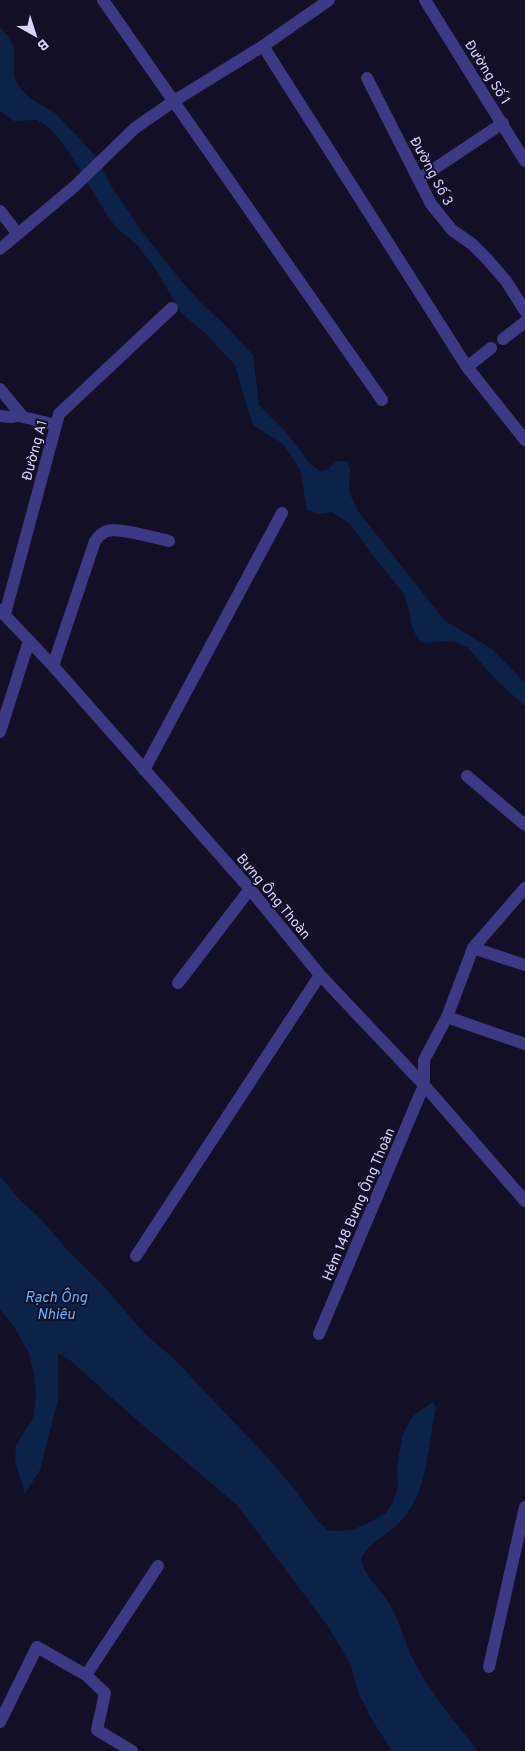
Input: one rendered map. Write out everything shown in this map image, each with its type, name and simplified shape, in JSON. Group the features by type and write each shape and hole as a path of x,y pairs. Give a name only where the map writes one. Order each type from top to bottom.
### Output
{"street":[{"path":"103,0 382,400"},
{"path":"0,250 75,186 135,128 174,101 263,46 329,0"},
{"name":"Đường Số 1","path":"425,0 525,161"},
{"path":"263,46 467,367 525,440"},
{"name":"Đường Số 3","path":"367,78 431,204 441,219 487,259 506,281 525,311"},
{"path":"419,179 503,123"},
{"path":"0,211 18,234"},
{"name":"Đường A1","path":"3,612 59,414 172,308"},
{"path":"503,339 525,322"},
{"path":"467,367 491,348"},
{"path":"0,389 21,415 33,421 56,425"},
{"path":"0,416 11,417 21,415"},
{"path":"144,770 282,513"},
{"path":"53,666 95,541 100,534 108,530 168,541"},
{"name":"Bưng Ông Thoàn","path":"3,612 53,666 250,890 320,975 424,1085 525,1201"},
{"path":"0,732 29,641"},
{"path":"467,776 525,825"},
{"path":"424,1085 424,1060 447,1017 473,948 525,888"},
{"path":"178,982 250,890"},
{"path":"473,948 525,965"},
{"path":"136,1256 320,975"},
{"path":"447,1017 525,1044"},
{"name":"Hẻm 148 Bưng Ông Thoàn","path":"319,1334 424,1085"},
{"path":"489,1667 525,1507"},
{"path":"86,1675 158,1566"},
{"path":"0,1722 36,1647 86,1675 105,1693 97,1730 132,1751"}],"water":[{"path":"0,27 8,36 14,48 14,76 20,88 31,99 55,113 96,157 112,187 143,233 183,283 253,355 259,405 287,433 310,464 320,471 326,470 337,461 347,462 350,468 349,492 358,511 445,621 492,649 525,683 525,706 497,681 468,648 456,642 426,643 418,639 412,627 404,594 350,524 332,512 318,514 307,510 300,469 282,443 254,426 235,365 204,332 182,314 154,267 137,245 118,229 108,217 69,152 57,136 47,126 37,120 14,121 0,111"},
{"name":"Rạch Ông Nhiêu","path":"0,1176 19,1199 42,1220 69,1252 101,1283 145,1334 172,1357 269,1459 327,1530 352,1530 386,1513 393,1502 398,1488 397,1468 402,1436 413,1416 433,1402 436,1408 426,1468 417,1497 410,1510 400,1522 374,1543 361,1559 366,1572 393,1610 411,1656 422,1675 478,1751 392,1751 371,1718 358,1692 351,1665 327,1625 237,1505 132,1416 70,1360 60,1354 58,1355 58,1400 40,1470 25,1494 15,1461 16,1445 33,1418 36,1397 34,1374 29,1353 14,1327 0,1309"}]}
